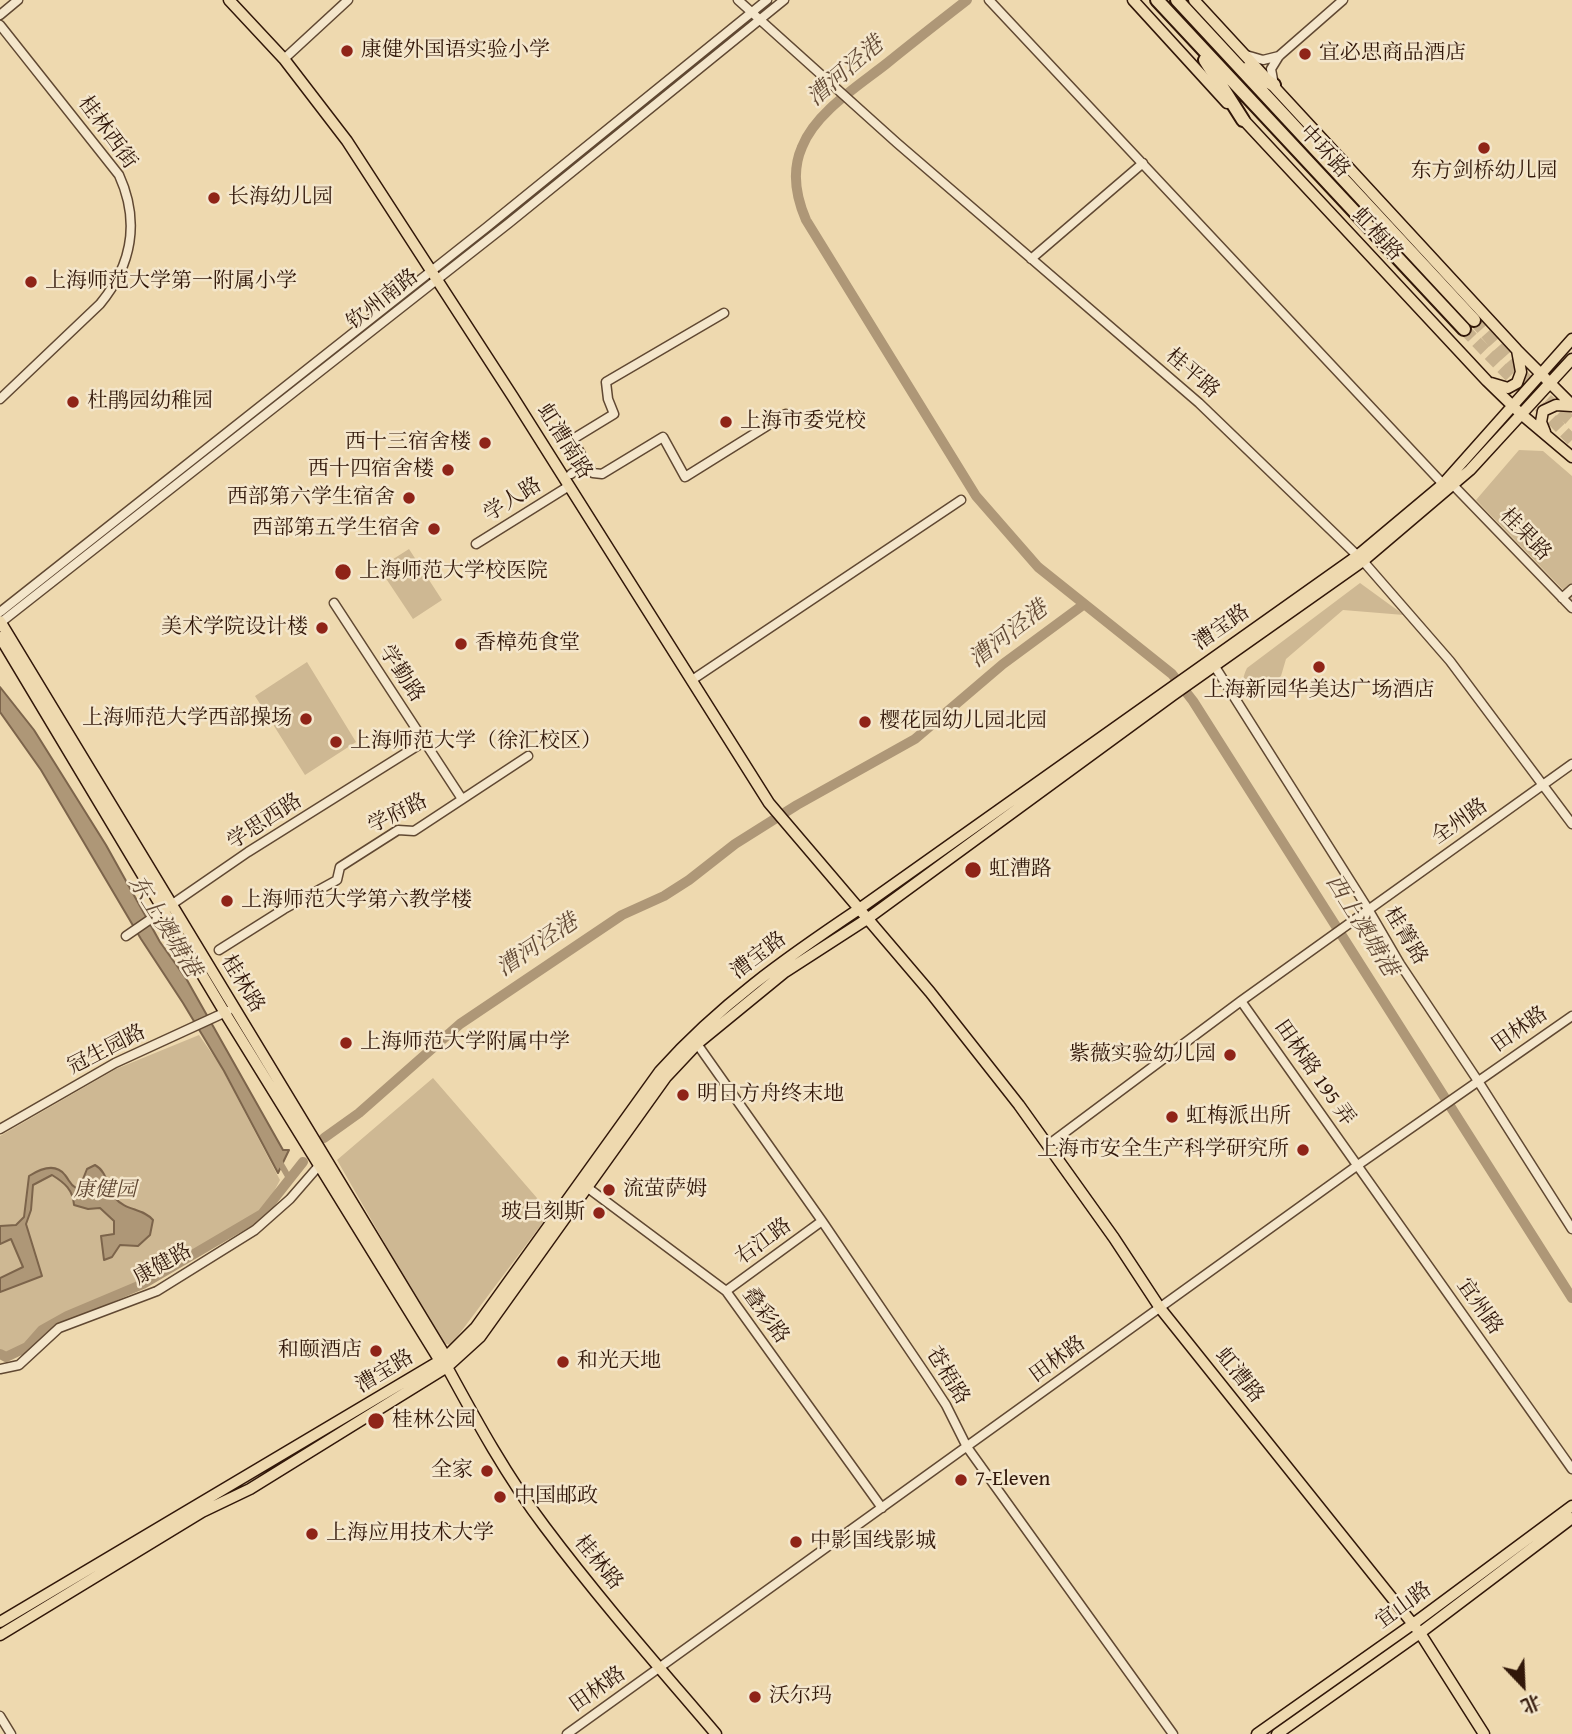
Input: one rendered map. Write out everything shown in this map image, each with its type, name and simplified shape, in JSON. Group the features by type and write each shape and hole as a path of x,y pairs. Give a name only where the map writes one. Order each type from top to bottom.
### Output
{"highway":[{"name":"中环路","path":"1157,0 1464,329"},
{"name":"中环路","path":"1177,0 1241,59 1474,320"},
{"path":"1185,31 1244,120"},
{"path":"1241,59 1274,85"}],"main road":[{"name":"虹漕南路","path":"229,0 284,59 346,141 569,486 769,803 859,909"},
{"name":"虹梅路","path":"1133,0 1487,382 1572,457"},
{"path":"1195,0 1241,59"},
{"name":"虹梅路","path":"1274,85 1517,350 1572,405"},
{"name":"漕宝路","path":"1448,484 1512,405 1572,339"},
{"path":"1487,382 1508,388 1517,383 1521,372 1517,350"},
{"name":"漕宝路","path":"0,1635 202,1511 250,1489 480,1337 584,1185 694,1040 739,995 799,950 1360,559 1448,484 1470,470 1572,359"},
{"path":"1546,435 1541,422 1543,411 1556,405 1572,405"},
{"name":"桂林路","path":"0,619 167,908"},
{"name":"桂林路","path":"0,637 444,1362 493,1450 544,1526 716,1734"},
{"name":"漕宝路","path":"694,1040 785,972 867,919 1170,692"},
{"name":"虹漕路","path":"859,909 930,992 1048,1145 1160,1308 1417,1628 1484,1734"},
{"name":"漕宝路","path":"0,1622 444,1362"},
{"name":"宜山路","path":"1277,1734 1572,1506"},
{"name":"宜山路","path":"1256,1734 1417,1628 1572,1518"}],"street":[{"path":"0,15 18,0"},
{"path":"284,59 348,0"},
{"name":"桂平路","path":"738,0 857,107 1219,421 1360,559 1450,661 1572,824"},
{"name":"钦州南路","path":"434,275 766,0"},
{"name":"钦州南路","path":"0,619 784,0"},
{"path":"1274,85 1271,69 1279,56 1343,0"},
{"name":"桂果路","path":"991,2 1448,484 1572,608"},
{"name":"桂林西街","path":"0,24 119,175 130,204 132,236 125,264 111,291 0,399"},
{"path":"1241,59 1263,60 1279,56"},
{"path":"1031,259 1143,163"},
{"path":"724,313 606,382 608,399 614,414 573,439 586,464 593,473 602,474 663,437 685,477 786,414"},
{"path":"571,474 586,464"},
{"name":"学人路","path":"476,544 569,486"},
{"path":"692,680 961,500"},
{"path":"1562,598 1572,589"},
{"name":"学勤路","path":"334,603 463,799"},
{"name":"桂箐路","path":"1212,663 1400,964 1572,1229"},
{"name":"学思西路","path":"129,934 248,852 425,741"},
{"name":"学府路","path":"219,950 337,880 340,867 398,830 414,831 528,757"},
{"name":"全州路","path":"1048,1145 1241,1001 1572,764"},
{"name":"田林路 195 弄","path":"1241,1001 1358,1165"},
{"name":"冠生园路","path":"0,1129 99,1071 229,1011"},
{"name":"田林路","path":"567,1734 1358,1165 1572,1016"},
{"name":"苍梧路","path":"694,1040 822,1221 933,1386 967,1447 1172,1734"},
{"name":"康健路","path":"0,1369 19,1365 59,1328 157,1291 255,1230 290,1199 321,1162"},
{"name":"宜州路","path":"1358,1165 1572,1469"},
{"name":"叠彩路","path":"584,1185 726,1292 882,1508"},
{"name":"右江路","path":"726,1292 822,1221"},
{"path":"0,1716 11,1734"}],"green space":[{"path":"1519,450 1543,451 1572,476 1572,599 1476,500"},
{"path":"409,549 442,600 413,619 379,568"},
{"path":"1360,583 1404,615 1343,610 1286,659 1281,676 1252,698 1244,684 1247,668"},
{"name":"上海师范大学西部操场","path":"307,662 356,742 305,775 255,696"},
{"name":"康健园","path":"199,1035 220,1065 280,1180 262,1214 143,1284 67,1316 42,1330 27,1347 6,1357 0,1353 0,1136 116,1069"},
{"path":"433,1078 550,1213 451,1345 442,1343 337,1160"}],"shaded area":[{"path":"0,687 34,730 106,845 160,942 187,980 283,1150 289,1150 278,1173 224,1071 183,1003 141,939 41,770 0,712"},
{"path":"95,1165 105,1176 112,1194 119,1202 153,1220 150,1235 138,1246 120,1245 112,1257 104,1260 101,1236 114,1234 114,1221 100,1208 88,1209 74,1205 68,1187 52,1175 33,1185 31,1210 26,1224 42,1276 0,1292 0,1278 23,1267 11,1239 0,1244 0,1226 16,1225 24,1217 29,1176 43,1169 57,1169 76,1188 81,1184 87,1169"}],"waterway":[{"name":"西上澳塘港","path":"967,0 851,91 827,112 808,135 799,156 796,175 797,193 806,220 976,496 1038,567 1172,674 1193,701 1572,1298"},
{"name":"漕河泾港","path":"324,1138 359,1113 460,1024 622,915 664,896 689,880 735,844 797,805 915,739 1003,664 1083,605"},
{"name":"东上澳塘港","path":"278,1159 289,1178"},
{"name":"漕河泾港","path":"0,1354 6,1357 27,1347 42,1330 67,1316 143,1284 262,1214 303,1162"}],"tunnel":[{"path":"1474,320 1533,387 1572,422"},
{"path":"1464,329 1572,440"}],"place":[{"name":"康健外国语实验小学","path":"347,51"},
{"name":"宜必思商品酒店","path":"1305,54"},
{"name":"东方剑桥幼儿园","path":"1484,148"},
{"name":"长海幼儿园","path":"214,198"},
{"name":"上海师范大学第一附属小学","path":"31,282"},
{"name":"杜鹃园幼稚园","path":"73,402"},
{"name":"上海市委党校","path":"726,422"},
{"name":"西十三宿舍楼","path":"485,443"},
{"name":"西十四宿舍楼","path":"448,470"},
{"name":"西部第六学生宿舍","path":"409,498"},
{"name":"西部第五学生宿舍","path":"434,529"},
{"name":"上海师范大学校医院","path":"343,572"},
{"name":"美术学院设计楼","path":"322,628"},
{"name":"香樟苑食堂","path":"461,644"},
{"name":"上海新园华美达广场酒店","path":"1319,667"},
{"name":"上海师范大学西部操场","path":"306,719"},
{"name":"樱花园幼儿园北园","path":"865,722"},
{"name":"上海师范大学（徐汇校区）","path":"336,742"},
{"name":"虹漕路","path":"973,870"},
{"name":"上海师范大学第六教学楼","path":"227,901"},
{"name":"上海师范大学附属中学","path":"346,1043"},
{"name":"紫薇实验幼儿园","path":"1230,1055"},
{"name":"明日方舟终末地","path":"683,1095"},
{"name":"虹梅派出所","path":"1172,1117"},
{"name":"上海市安全生产科学研究所","path":"1303,1150"},
{"name":"流萤萨姆","path":"609,1190"},
{"name":"玻吕刻斯","path":"599,1213"},
{"name":"和颐酒店","path":"376,1351"},
{"name":"和光天地","path":"563,1362"},
{"name":"桂林公园","path":"376,1421"},
{"name":"全家","path":"487,1471"},
{"name":"7-Eleven","path":"961,1480"},
{"name":"中国邮政","path":"500,1497"},
{"name":"上海应用技术大学","path":"312,1534"},
{"name":"中影国线影城","path":"796,1542"},
{"name":"沃尔玛","path":"755,1697"}]}
